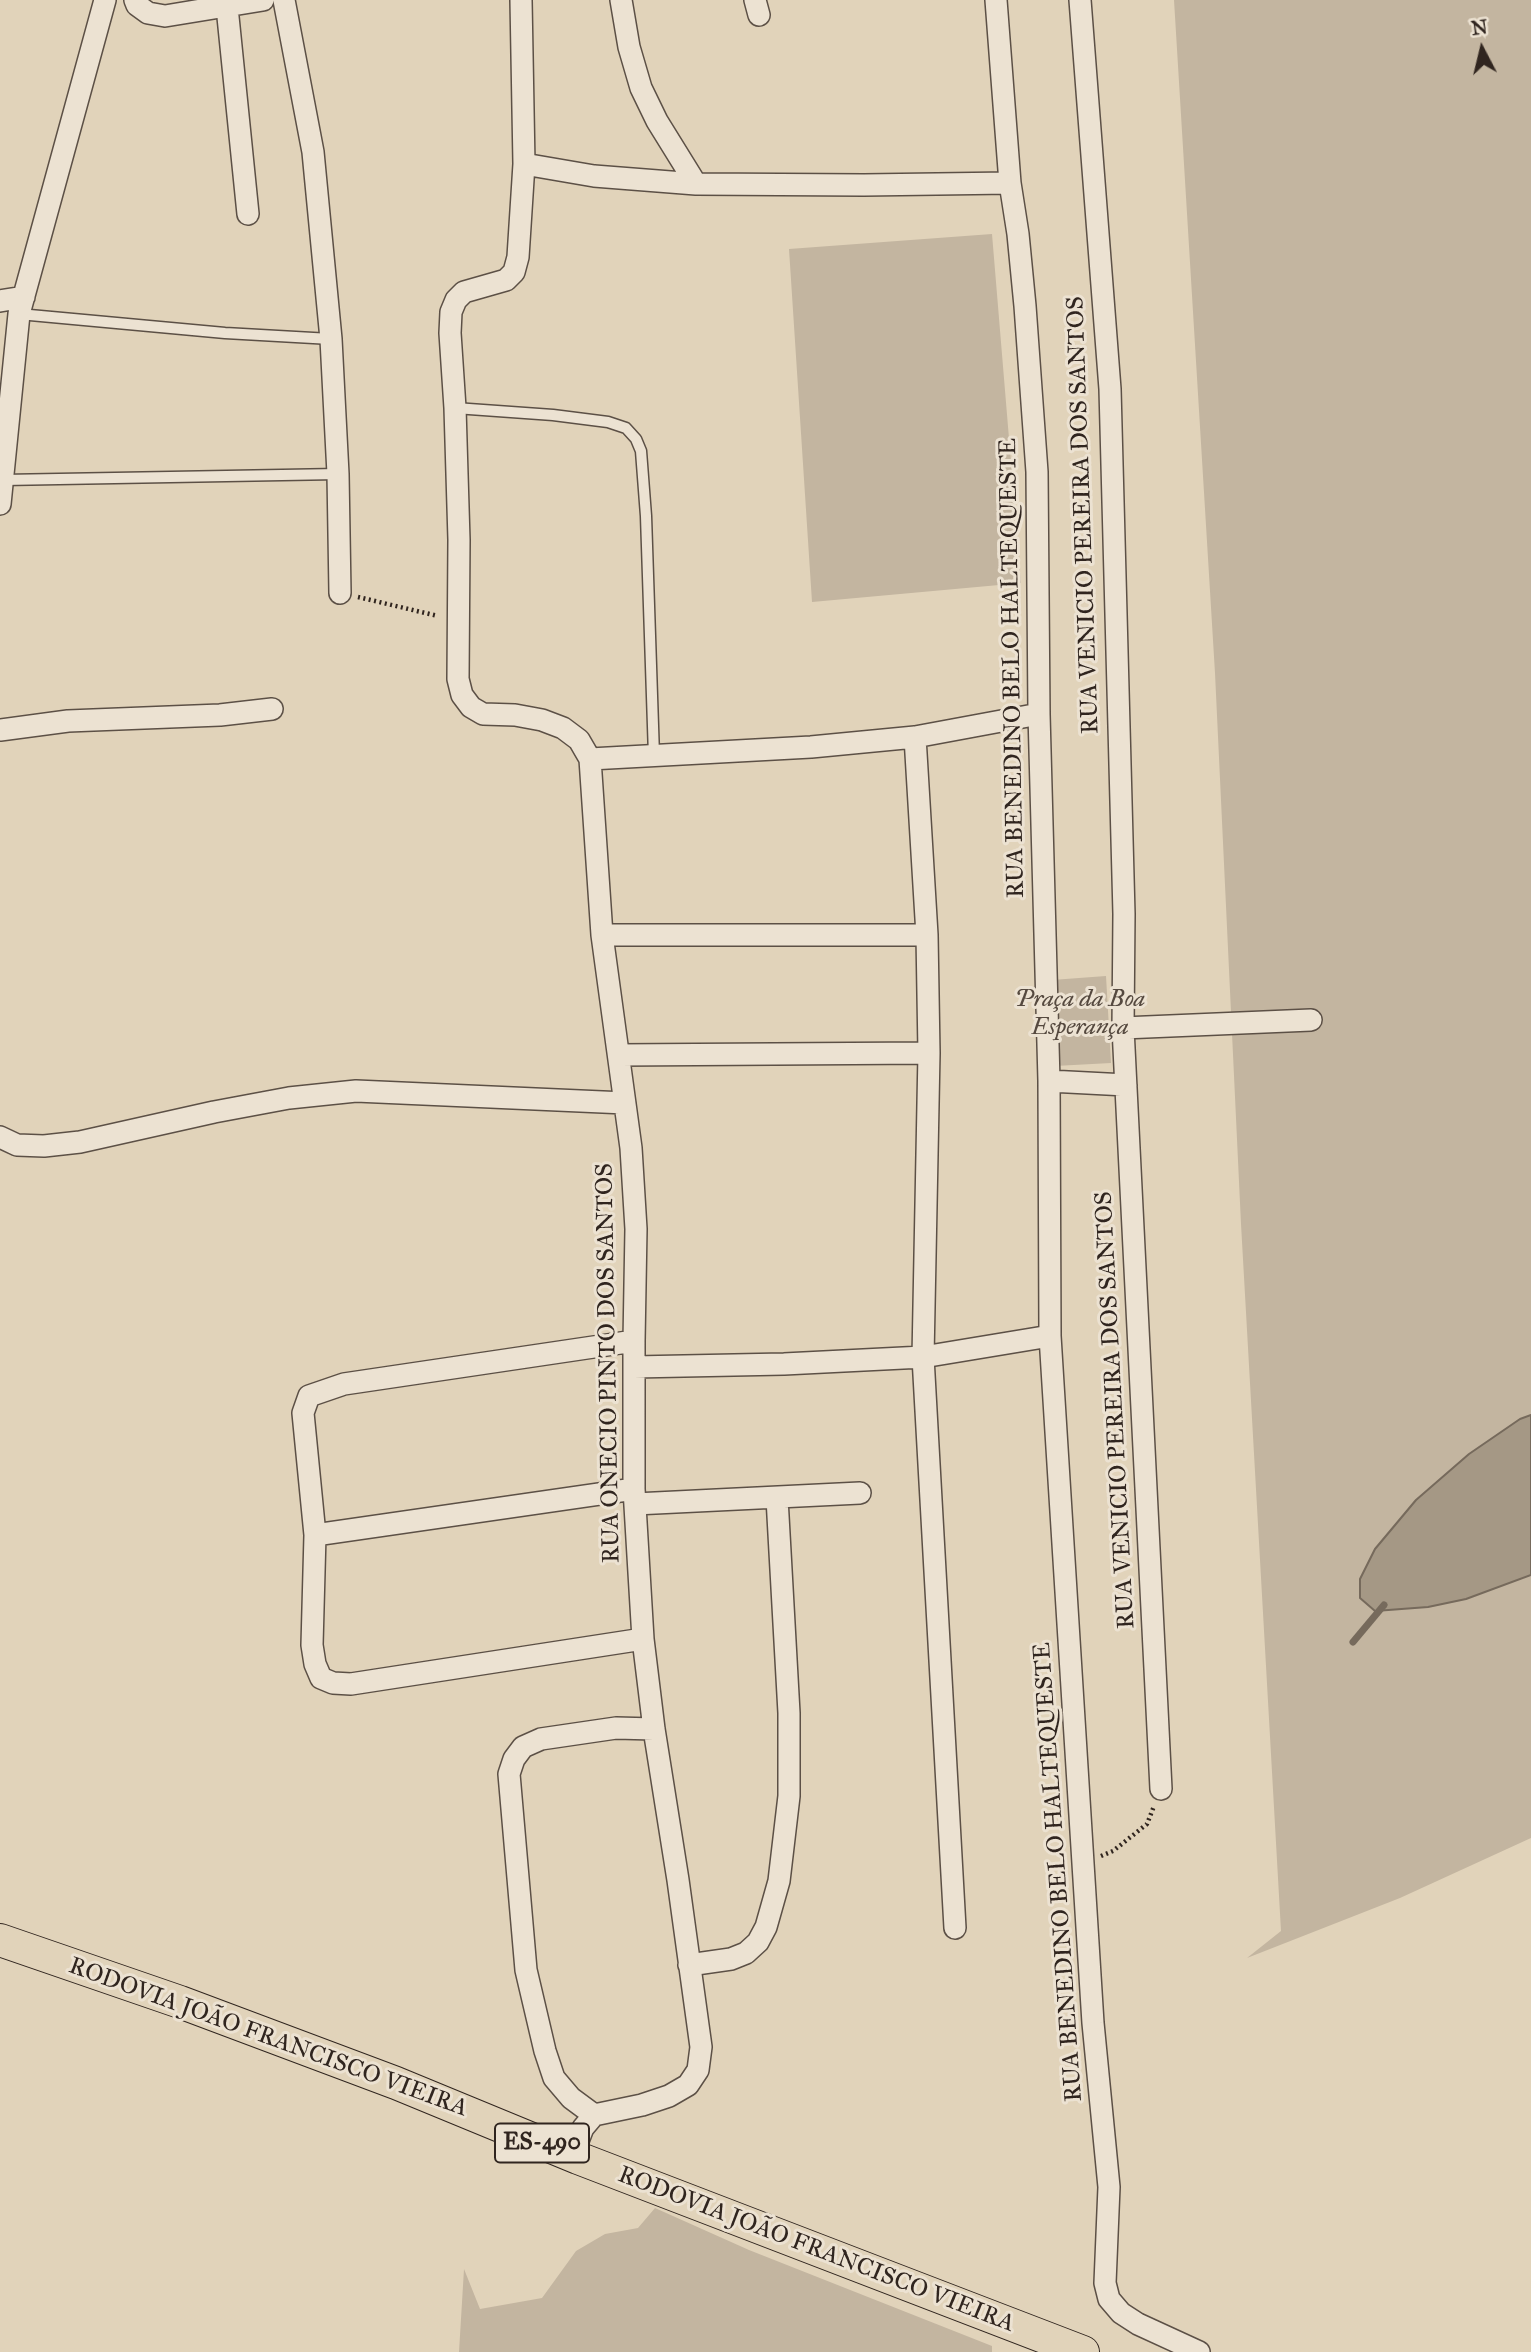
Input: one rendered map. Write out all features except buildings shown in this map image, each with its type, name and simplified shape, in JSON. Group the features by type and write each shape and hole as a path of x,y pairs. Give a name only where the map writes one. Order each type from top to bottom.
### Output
{"main road":[{"name":"RODOVIA JOÃO FRANCISCO VIEIRA","path":"0,1940 397,2083 578,2158 1083,2352"}],"street":[{"path":"0,504 21,306 105,0"},
{"path":"141,7 165,16 263,0"},
{"path":"284,0 313,152 331,340 338,474 340,593"},
{"path":"521,0 524,164 518,257 514,271 506,280 464,292 456,300 451,312 459,540 458,679 462,695 471,708 483,714 514,715 542,720 563,728 579,740 590,759 811,747 915,737 1040,714"},
{"path":"621,0 629,47 641,89 657,121 696,184"},
{"name":"RUA BENEDINO BELO HALTEQUESTE","path":"996,0 1010,183 1025,306 1037,472 1049,1081 1050,1336 1082,1865 1093,2023 1109,2187 1105,2283 1109,2299 1121,2313 1138,2324 1199,2352"},
{"name":"RUA VENICIO PEREIRA DOS SANTOS","path":"1080,0 1110,389 1124,914 1123,1028 1161,1789"},
{"path":"227,7 248,214"},
{"path":"524,164 593,176 696,184 864,186 1010,183"},
{"path":"0,301 21,306"},
{"path":"0,730 68,721 220,715 272,709"},
{"path":"915,737 927,935 929,1053 923,1357 954,1928"},
{"name":"RUA ONECIO PINTO DOS SANTOS","path":"590,759 602,935 631,1148 636,1230 635,1496 643,1639 701,2047 698,2070 688,2085 669,2096 642,2105 594,2115"},
{"path":"602,935 927,935"},
{"path":"1123,1028 1311,1020"},
{"path":"619,1055 929,1053"},
{"path":"1049,1081 1126,1085"},
{"path":"0,1137 17,1145 44,1146 80,1142 289,1098 356,1091 625,1103"},
{"path":"634,1367 784,1364 923,1357 1050,1336"},
{"path":"634,1341 344,1384 309,1396 303,1413 315,1535 312,1644 320,1678 334,1683 351,1684 643,1639"},
{"path":"315,1535 635,1496 777,1498 860,1493"},
{"path":"690,1965 732,1959 746,1953 758,1942 766,1927 779,1881 789,1796 789,1713 777,1498"},
{"path":"578,2158 578,2141 583,2128 594,2115 571,2098 554,2078 545,2051 526,1970 509,1774 514,1759 523,1747 541,1739 616,1728 654,1729"}],"lane":[{"path":"21,306 225,333 331,340"},
{"path":"455,408 608,422 626,428 636,439 642,452 646,516 654,756"},
{"path":"3,480 338,474"}],"path":[{"path":"340,593 459,621"},
{"path":"1082,1865 1112,1851 1147,1824 1161,1789"}],"green space":[{"path":"1174,0 1531,0 1531,1415 1520,1419 1469,1454 1416,1500 1375,1549 1360,1579 1428,1607 1466,1599 1531,1575 1531,1838 1400,1898 1247,1958 1281,1931 1241,1224 1215,673"},
{"path":"992,234 1021,583 812,602 789,249"},
{"name":"Praça da Boa Esperança","path":"1106,976 1111,1063 1055,1066 1052,980"},
{"path":"655,2208 749,2250 992,2346 992,2352 459,2352 464,2269 480,2309 542,2298 576,2251 605,2234 638,2228"}],"shaded area":[{"path":"1531,1415 1531,1575 1466,1599 1428,1607 1375,1611 1360,1598 1360,1579 1375,1549 1416,1500 1469,1454 1520,1419"}],"waterway":[{"path":"1353,1642 1384,1605"}]}
